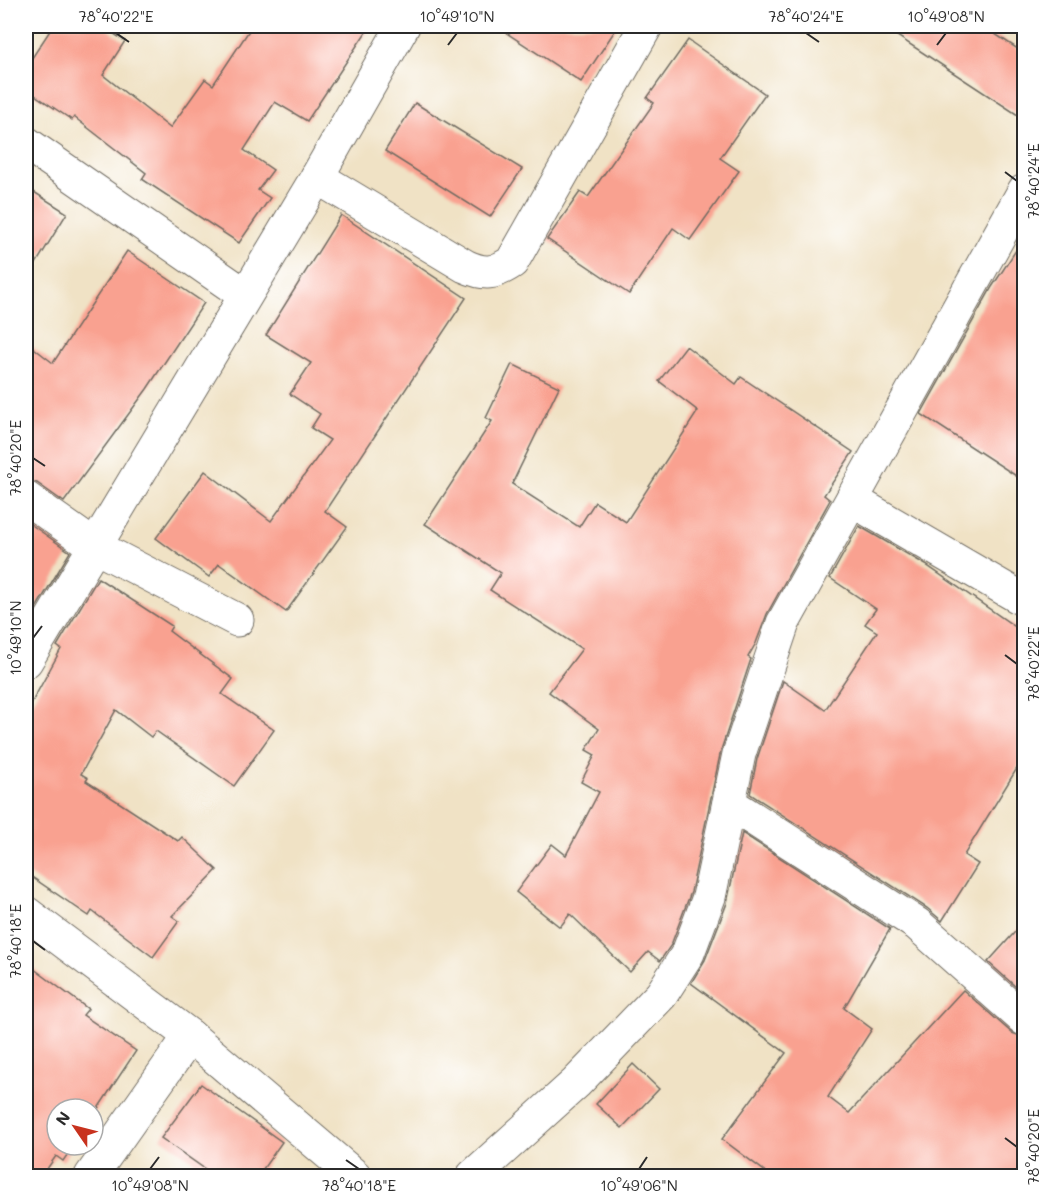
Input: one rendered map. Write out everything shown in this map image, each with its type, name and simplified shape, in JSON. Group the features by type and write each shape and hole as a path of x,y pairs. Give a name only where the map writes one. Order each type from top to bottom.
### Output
{"street":[{"path":"26,661 316,177 403,26"},
{"path":"316,177 465,266 487,274 499,270 512,262 646,26"},
{"path":"26,143 245,296"},
{"path":"473,1176 576,1083 661,995 688,953 709,897 740,754 783,623 1024,191"},
{"path":"26,498 94,546 237,620"},
{"path":"852,500 1024,600"},
{"path":"729,802 916,924 1024,1019"},
{"path":"26,913 190,1036 355,1176"},
{"path":"91,1176 190,1036"}],"building":[{"path":"53,26 102,26 125,41 103,75 170,128 205,79 213,85 252,26 370,26 307,121 275,102 244,150 273,170 258,190 270,198 239,243 142,179 146,173 74,117 72,120 26,89 26,67"},
{"path":"496,26 618,26 581,82"},
{"path":"882,26 983,26 1024,53 1024,119"},
{"path":"688,40 765,94 720,158 739,171 690,240 673,228 629,294 547,239 580,192 588,197 654,103 647,98"},
{"path":"415,103 522,169 490,217 385,151"},
{"path":"26,187 67,213 26,280"},
{"path":"341,215 466,298 325,511 347,527 286,612 219,564 209,577 156,538 205,471 271,521 330,440 311,428 320,414 290,394 311,363 266,335"},
{"path":"1024,238 1024,481 921,414 992,287"},
{"path":"127,251 204,303 147,389 64,502 37,483 26,480 26,342 53,363"},
{"path":"686,346 736,384 741,377 853,452 824,495 830,500 767,614 748,657 751,659 721,750 691,892 671,945 660,961 648,952 630,972 570,914 560,927 516,892 552,844 566,855 599,792 581,782 595,755 586,750 599,729 549,692 582,649 490,590 501,573 425,524 492,421 486,418 512,364 559,387 512,484 579,527 595,502 626,522 698,411 659,381"},
{"path":"26,521 70,552 27,623 26,622"},
{"path":"859,526 926,565 1024,633 1024,757 964,855 978,864 942,921 927,908 750,794 757,759 783,681 825,710 877,632 865,624 876,609 830,578"},
{"path":"98,578 172,626 169,631 233,679 222,694 274,730 234,786 156,731 151,737 116,710 81,774 88,778 86,781 178,841 182,837 217,870 172,916 179,921 153,957 92,911 89,916 26,873 26,713 61,649 57,646"},
{"path":"742,833 890,929 844,1008 872,1029 828,1097 849,1113 963,990 1012,1033 1024,1037 1024,1176 771,1176 722,1139 786,1053 691,983 705,960 727,903"},
{"path":"1024,922 1024,994 988,962"},
{"path":"26,963 88,1009 83,1015 136,1051 105,1098 45,1097 45,1157 55,1157 42,1176 26,1176"},
{"path":"633,1064 659,1089 622,1128 596,1104"},
{"path":"201,1084 282,1142 258,1176 215,1176 161,1138"}]}
